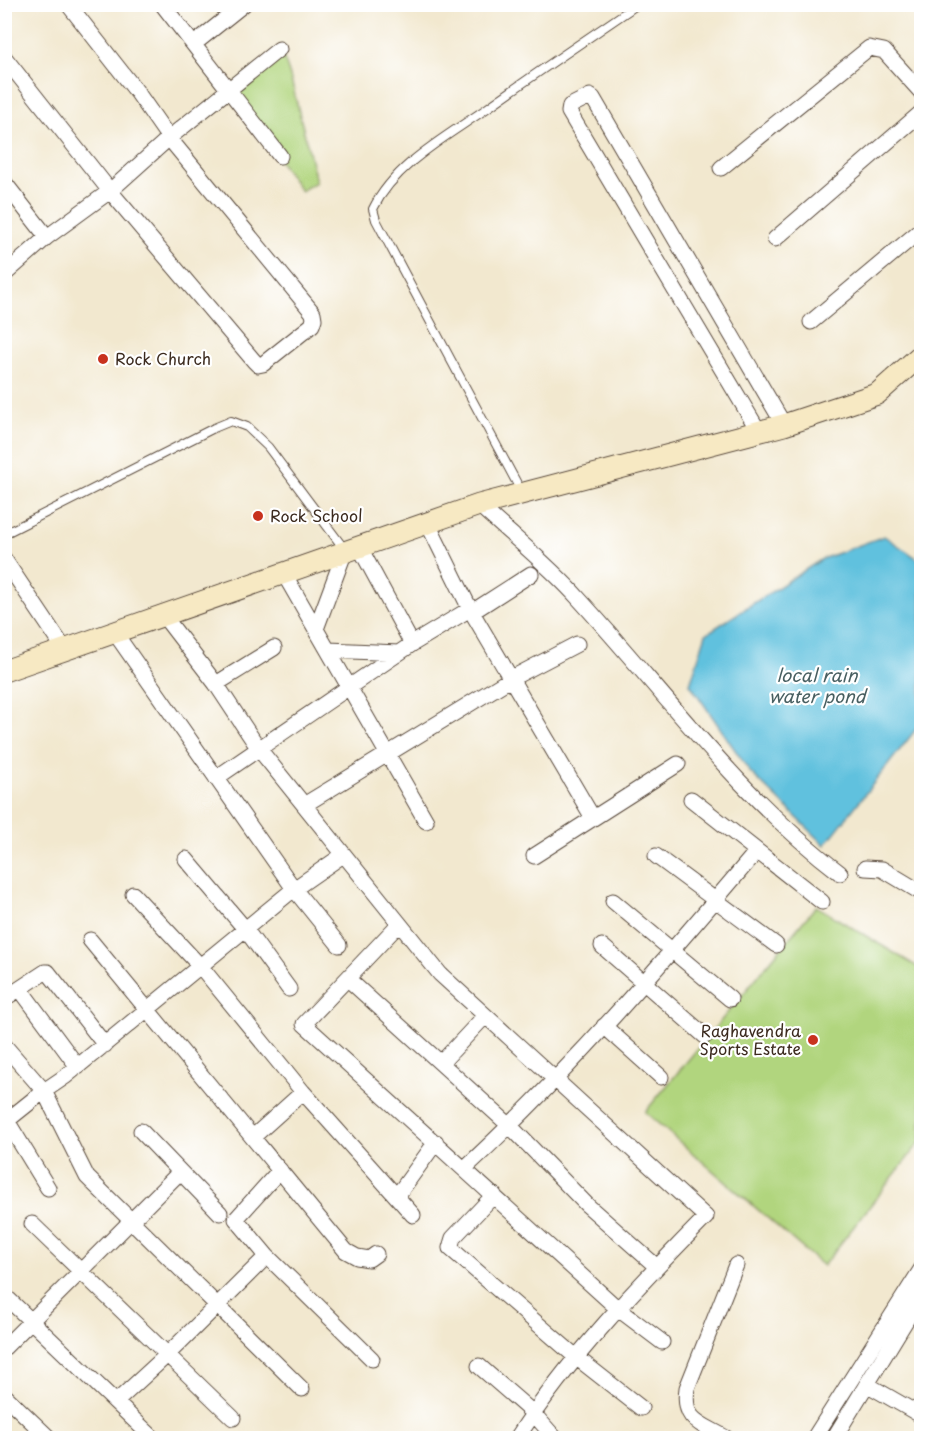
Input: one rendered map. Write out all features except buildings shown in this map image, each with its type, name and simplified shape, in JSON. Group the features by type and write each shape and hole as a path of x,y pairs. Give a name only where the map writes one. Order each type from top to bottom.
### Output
{"street":[{"path":"4,57 110,191 258,365 312,325 313,313 169,138 137,92 68,4"},
{"path":"162,4 280,156"},
{"path":"194,44 243,4"},
{"path":"722,168 869,48 884,51 921,93"},
{"path":"876,48 877,58 921,108"},
{"path":"4,274 47,237 110,191 227,89 279,49"},
{"path":"758,430 569,112 570,106 586,96 593,98 784,425"},
{"path":"775,239 921,112"},
{"path":"4,182 47,237"},
{"path":"812,322 921,229"},
{"path":"4,671 479,505 784,425 877,394 921,354"},
{"path":"731,384 754,374"},
{"path":"479,505 577,597 747,790 840,873"},
{"path":"427,522 471,611 593,818"},
{"path":"315,629 353,550"},
{"path":"353,550 412,644"},
{"path":"4,559 65,650"},
{"path":"283,572 426,821"},
{"path":"216,778 399,652 531,574"},
{"path":"163,615 216,684 259,749 440,974 706,1217 617,1308 576,1357 517,1438"},
{"path":"115,633 294,889 339,945"},
{"path":"304,805 512,678 577,644"},
{"path":"216,684 274,648"},
{"path":"328,651 399,652"},
{"path":"534,856 678,764"},
{"path":"691,799 822,902"},
{"path":"465,1168 510,1126 645,982 756,852"},
{"path":"48,1188 6,1120 78,1067 294,889 343,855"},
{"path":"656,856 776,945"},
{"path":"186,859 246,930 289,989"},
{"path":"865,867 882,869 921,893"},
{"path":"133,894 201,967 303,1092 413,1215"},
{"path":"613,901 730,999"},
{"path":"399,924 304,1024 617,1308 662,1342"},
{"path":"90,940 346,1251 357,1257 369,1259 376,1254"},
{"path":"602,946 705,1036"},
{"path":"4,999 48,972 105,1044"},
{"path":"348,979 510,1126 587,1205 657,1267"},
{"path":"20,989 78,1067"},
{"path":"441,1064 485,1016"},
{"path":"604,1026 661,1077"},
{"path":"4,1045 44,1091 87,1177 302,1389"},
{"path":"253,1137 303,1092"},
{"path":"141,1131 220,1213"},
{"path":"397,1196 436,1142"},
{"path":"280,1170 236,1219 267,1256 372,1359"},
{"path":"4,1348 180,1172"},
{"path":"494,1195 453,1238 450,1248 576,1357 641,1408"},
{"path":"32,1224 233,1418"},
{"path":"116,1402 267,1256"},
{"path":"726,1438 690,1416 685,1402 687,1388 736,1265"},
{"path":"834,1438 868,1385 919,1282"},
{"path":"814,1438 919,1282"},
{"path":"4,1295 152,1437"},
{"path":"479,1366 533,1413 555,1438"},
{"path":"868,1385 921,1416"},
{"path":"4,1395 49,1438"}],"lane":[{"path":"523,495 414,295 376,220 373,209 392,181 419,156 638,4"},
{"path":"4,534 231,421 247,427 268,447 353,550"}],"green space":[{"path":"279,49 290,78 316,182 301,191 227,89"},
{"name":"Raghavendra Sports Estate","path":"816,906 921,969 921,1141 823,1266 645,1112"}],"water":[{"name":"local rain water pond","path":"884,536 921,561 921,723 825,845 750,772 690,684 706,634 822,559"}],"place":[{"name":"Rock Church","path":"103,359"},
{"name":"Rock School","path":"258,516"},
{"name":"Raghavendra Sports Estate","path":"813,1040"}]}
